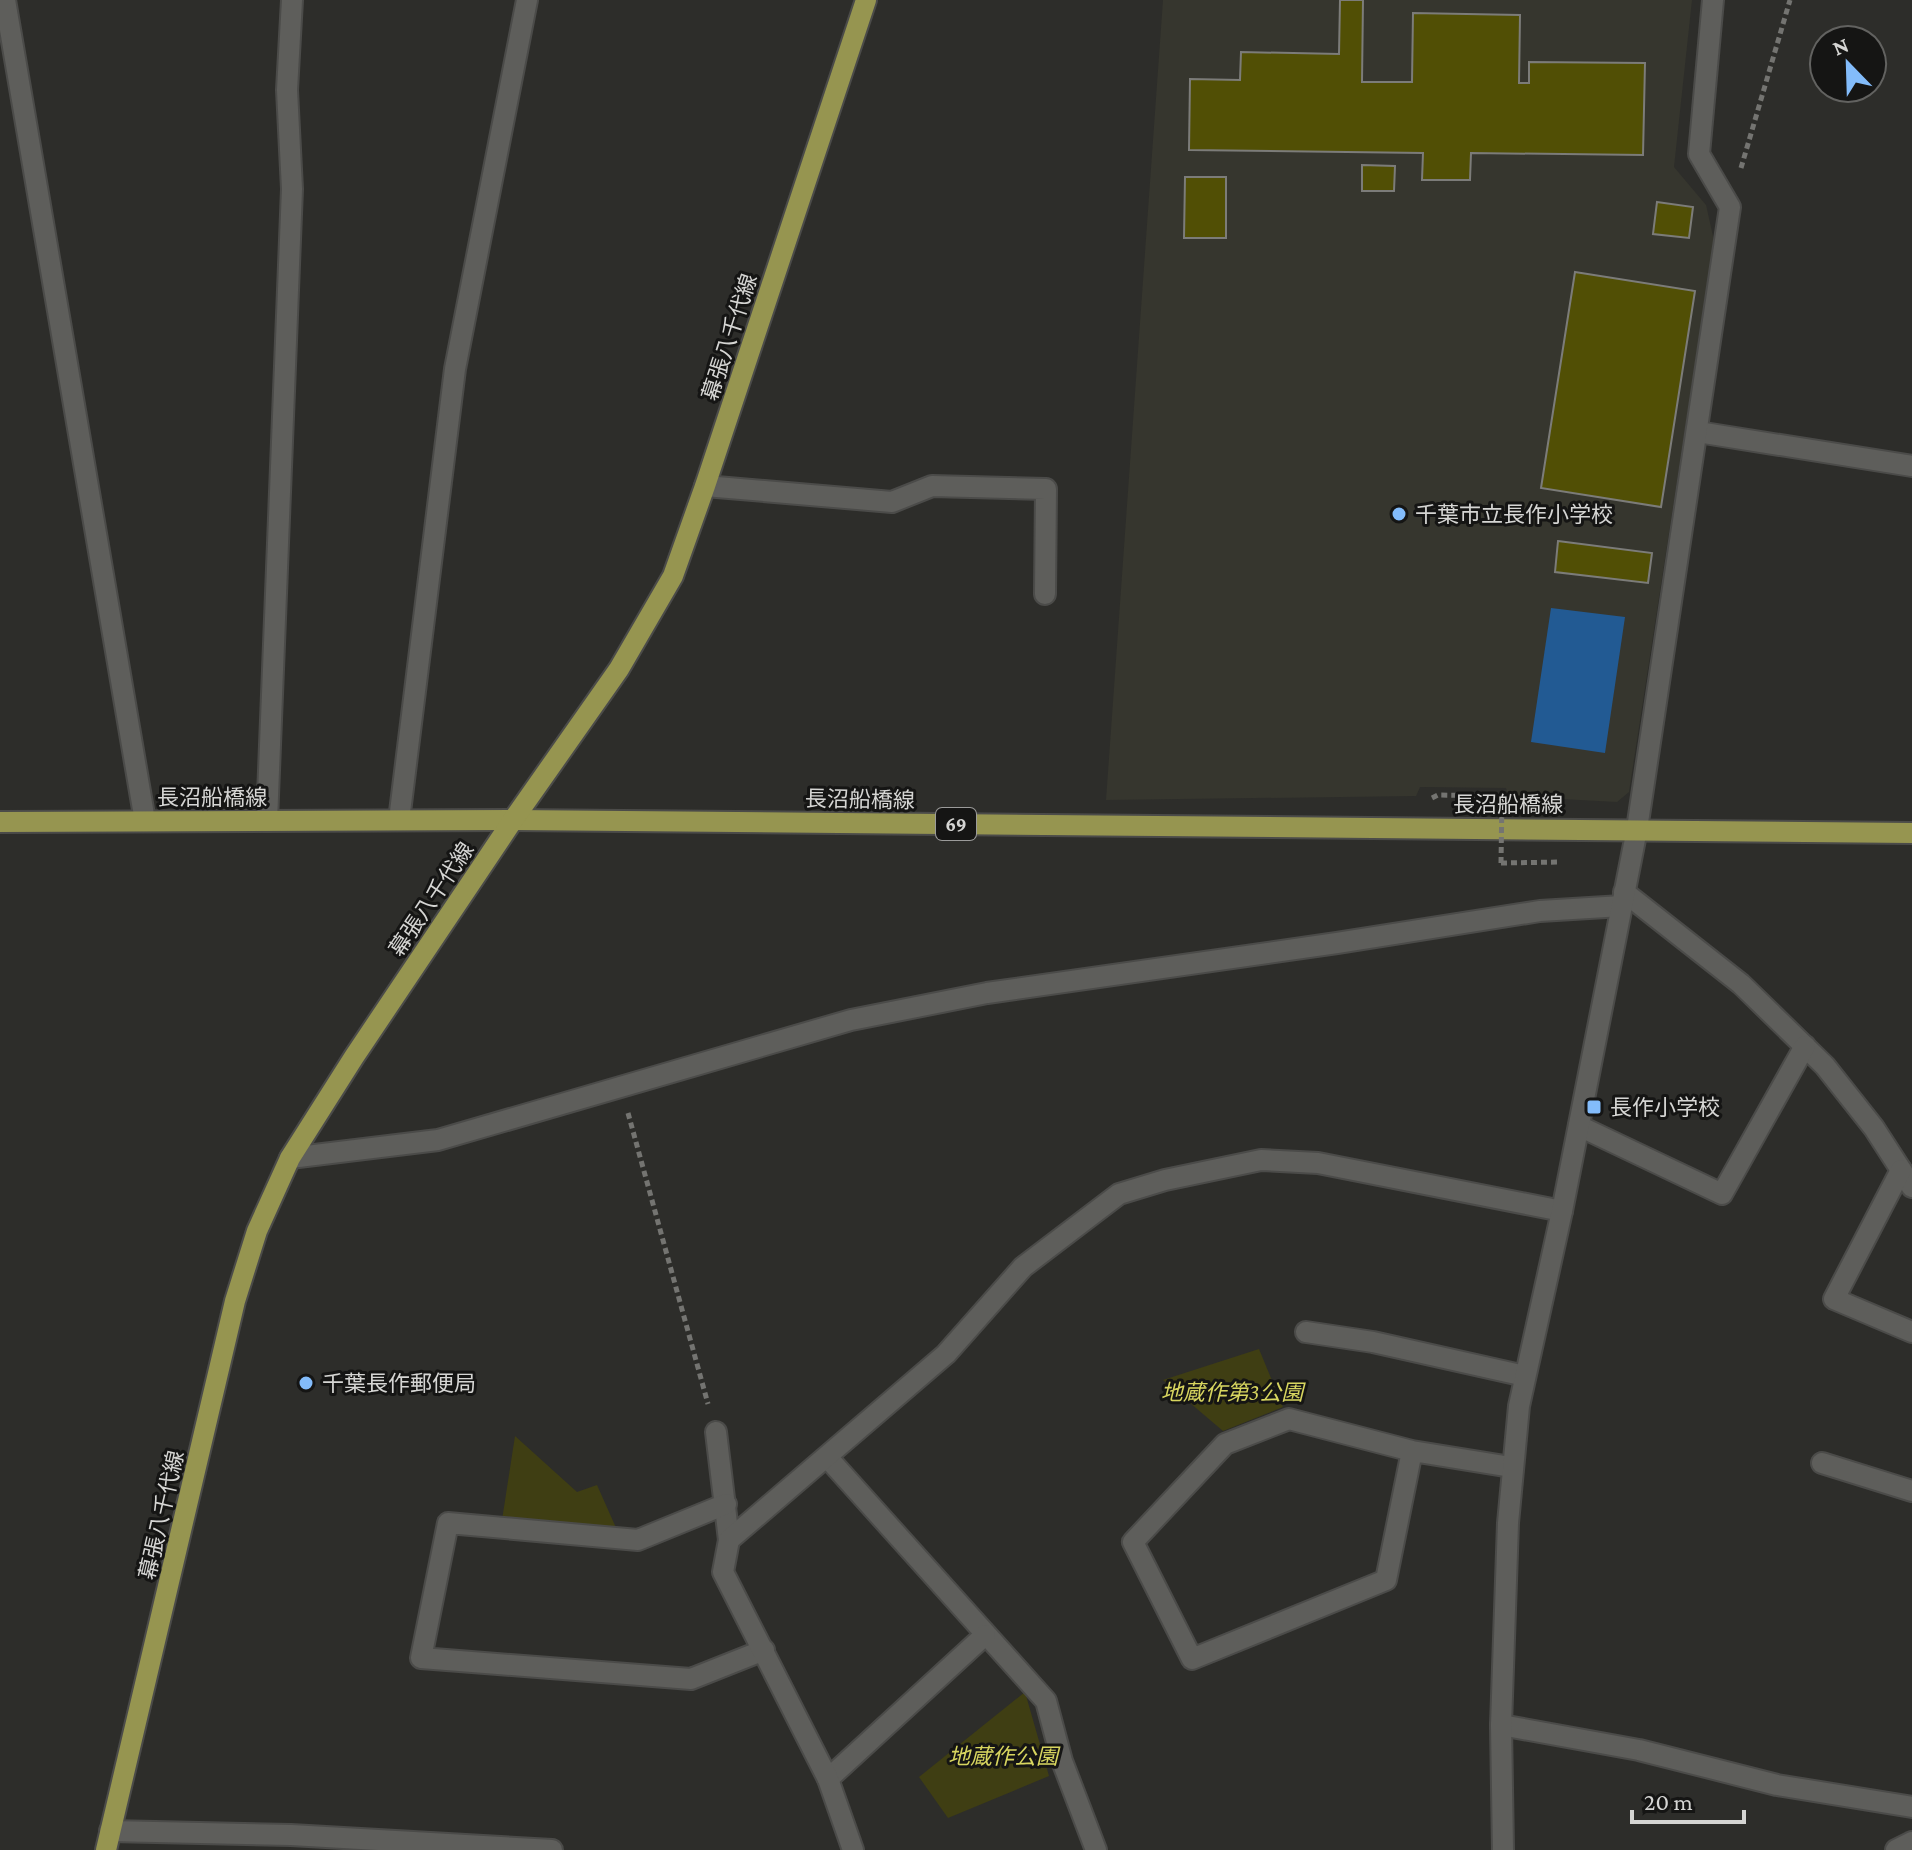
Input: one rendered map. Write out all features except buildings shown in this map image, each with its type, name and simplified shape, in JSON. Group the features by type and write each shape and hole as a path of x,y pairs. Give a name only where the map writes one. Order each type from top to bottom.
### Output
{"main road":[{"name":"幕張八千代線","path":"108,1841 235,1301 257,1231 290,1158 354,1057 619,669 673,576 866,0"},
{"name":"長沼船橋線","path":"0,822 513,820 1912,833"}],"street":[{"path":"5,0 145,821"},
{"path":"267,821 292,189 287,90 292,0"},
{"path":"399,820 455,369 527,0"},
{"path":"1503,1850 1501,1725 1511,1467 1519,1406 1562,1211 1637,829 1730,207 1699,154 1713,0"},
{"path":"1698,432 1912,466"},
{"path":"705,486 892,502 932,486 1046,489 1045,594"},
{"path":"290,1158 438,1140 851,1020 987,993 1623,899 1741,984 1805,1046 1825,1066 1874,1128 1912,1187"},
{"path":"1579,1126 1722,1194 1805,1046"},
{"path":"729,1540 946,1354 1023,1267 1119,1194 1165,1180 1261,1160 1318,1163 1562,1211"},
{"path":"1901,1170 1834,1299 1912,1332"},
{"path":"1306,1332 1373,1342 1525,1376"},
{"path":"1412,1451 1386,1580 1192,1659 1133,1542 1225,1444 1289,1419 1412,1451 1511,1467"},
{"path":"716,1432 729,1540 723,1572 828,1779 853,1850"},
{"path":"827,1457 1046,1701 1062,1761 1096,1850"},
{"path":"1822,1463 1912,1491"},
{"path":"726,1504 638,1540 448,1523 421,1658 691,1679 764,1650"},
{"path":"828,1779 985,1635"},
{"path":"1501,1725 1639,1750 1777,1785 1912,1807"},
{"path":"108,1841 291,1835 552,1850"},
{"path":"1896,1850 1912,1842"}],"path":[{"path":"1730,207 1790,0"},
{"path":"1424,803 1438,795 1502,796 1501,863"},
{"path":"621,1085 716,1432"}],"shaded area":[{"name":"千葉市立長作小学校","path":"1163,0 1692,0 1674,167 1706,205 1714,241 1629,792 1617,802 1508,796 1506,788 1423,787 1416,796 1106,800"}],"green space":[{"name":"地蔵作第3公園","path":"1259,1349 1283,1407 1223,1431 1163,1380"},
{"path":"515,1436 577,1492 597,1485 617,1530 502,1520"},
{"name":"地蔵作公園","path":"1025,1692 1049,1776 948,1818 919,1777"}],"water":[{"path":"1551,608 1625,617 1605,753 1531,742"}],"place":[{"name":"千葉市立長作小学校","path":"1399,514"},
{"name":"長作小学校","path":"1594,1107"},
{"name":"千葉長作郵便局","path":"306,1383"}]}
